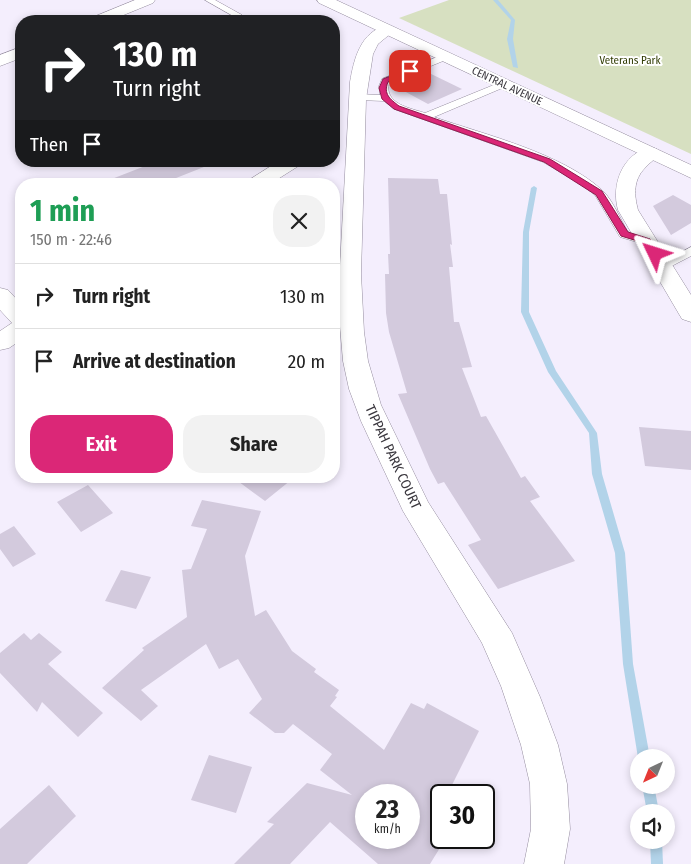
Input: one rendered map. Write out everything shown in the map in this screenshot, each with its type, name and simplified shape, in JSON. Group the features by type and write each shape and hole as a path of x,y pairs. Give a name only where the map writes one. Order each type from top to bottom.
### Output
{"street":[{"path":"111,15 148,0"},
{"name":"CENTRAL AVENUE","path":"324,0 691,172"},
{"name":"TIPPAH PARK COURT","path":"387,30 370,42 363,58 372,88 346,134 355,155 350,269 352,347 362,389 370,411 421,517 494,634 516,679 541,746 548,774 551,802 551,827 544,864"},
{"path":"0,61 15,55"},
{"path":"650,153 635,165 625,185 628,210 691,314"},
{"path":"266,178 283,167"},
{"path":"0,295 15,311"},
{"path":"0,342 15,333"}],"lane":[{"path":"208,0 238,15"},
{"path":"445,57 372,88 397,108 547,160 583,181 599,193 624,234 647,241"},
{"path":"425,117 504,84"},
{"path":"662,266 691,251"}],"green space":[{"name":"Veterans Park","path":"449,0 691,0 691,154 399,18"}],"building":[{"path":"425,71 462,89 428,104 391,84"},
{"path":"143,167 204,167 176,178 114,178"},
{"path":"388,178 438,179 440,194 447,194 452,245 450,244 453,267 449,267 454,322 459,322 472,367 462,368 481,417 486,416 521,478 525,476 540,497 530,501 575,561 498,589 468,545 481,540 444,482 438,484 430,469 398,394 407,393 389,332 386,313 385,274 389,274 388,254 390,254"},
{"path":"673,195 691,205 691,223 671,235 653,206"},
{"path":"639,427 691,431 691,470 645,466"},
{"path":"241,483 287,483 265,501"},
{"path":"88,485 113,513 81,532 57,502"},
{"path":"202,500 261,511 245,556 255,616 266,610 292,651 316,669 314,672 339,690 335,696 337,697 330,706 384,750 411,703 424,709 427,703 479,731 452,784 430,784 430,849 439,849 430,864 378,864 361,849 420,849 420,784 355,784 355,844 330,822 290,864 234,864 274,824 267,822 307,783 352,795 320,770 332,754 293,724 284,733 275,733 249,713 262,699 238,659 219,669 206,644 141,690 158,706 141,721 102,688 144,650 142,648 187,617 182,570 191,569 207,529 191,526"},
{"path":"14,526 36,554 13,567 0,549 0,534"},
{"path":"121,570 151,577 136,609 105,601"},
{"path":"24,633 31,640 39,633 62,652 48,664 103,713 78,737 42,702 37,712 0,673 0,653"},
{"path":"209,755 252,767 236,813 191,800"},
{"path":"49,785 76,816 27,864 0,864 0,829"}],"waterway":[{"path":"495,0 513,20 510,39 516,67"},
{"path":"534,188 526,232 525,312 552,372 593,433 597,474 620,553 628,664 642,749"},
{"path":"650,794 652,804"},
{"path":"656,849 657,864"}],"route":[{"path":"410,71 385,81 382,88 384,98 397,108 547,160 583,181 599,193 620,230 624,234 647,241 655,254"}]}
